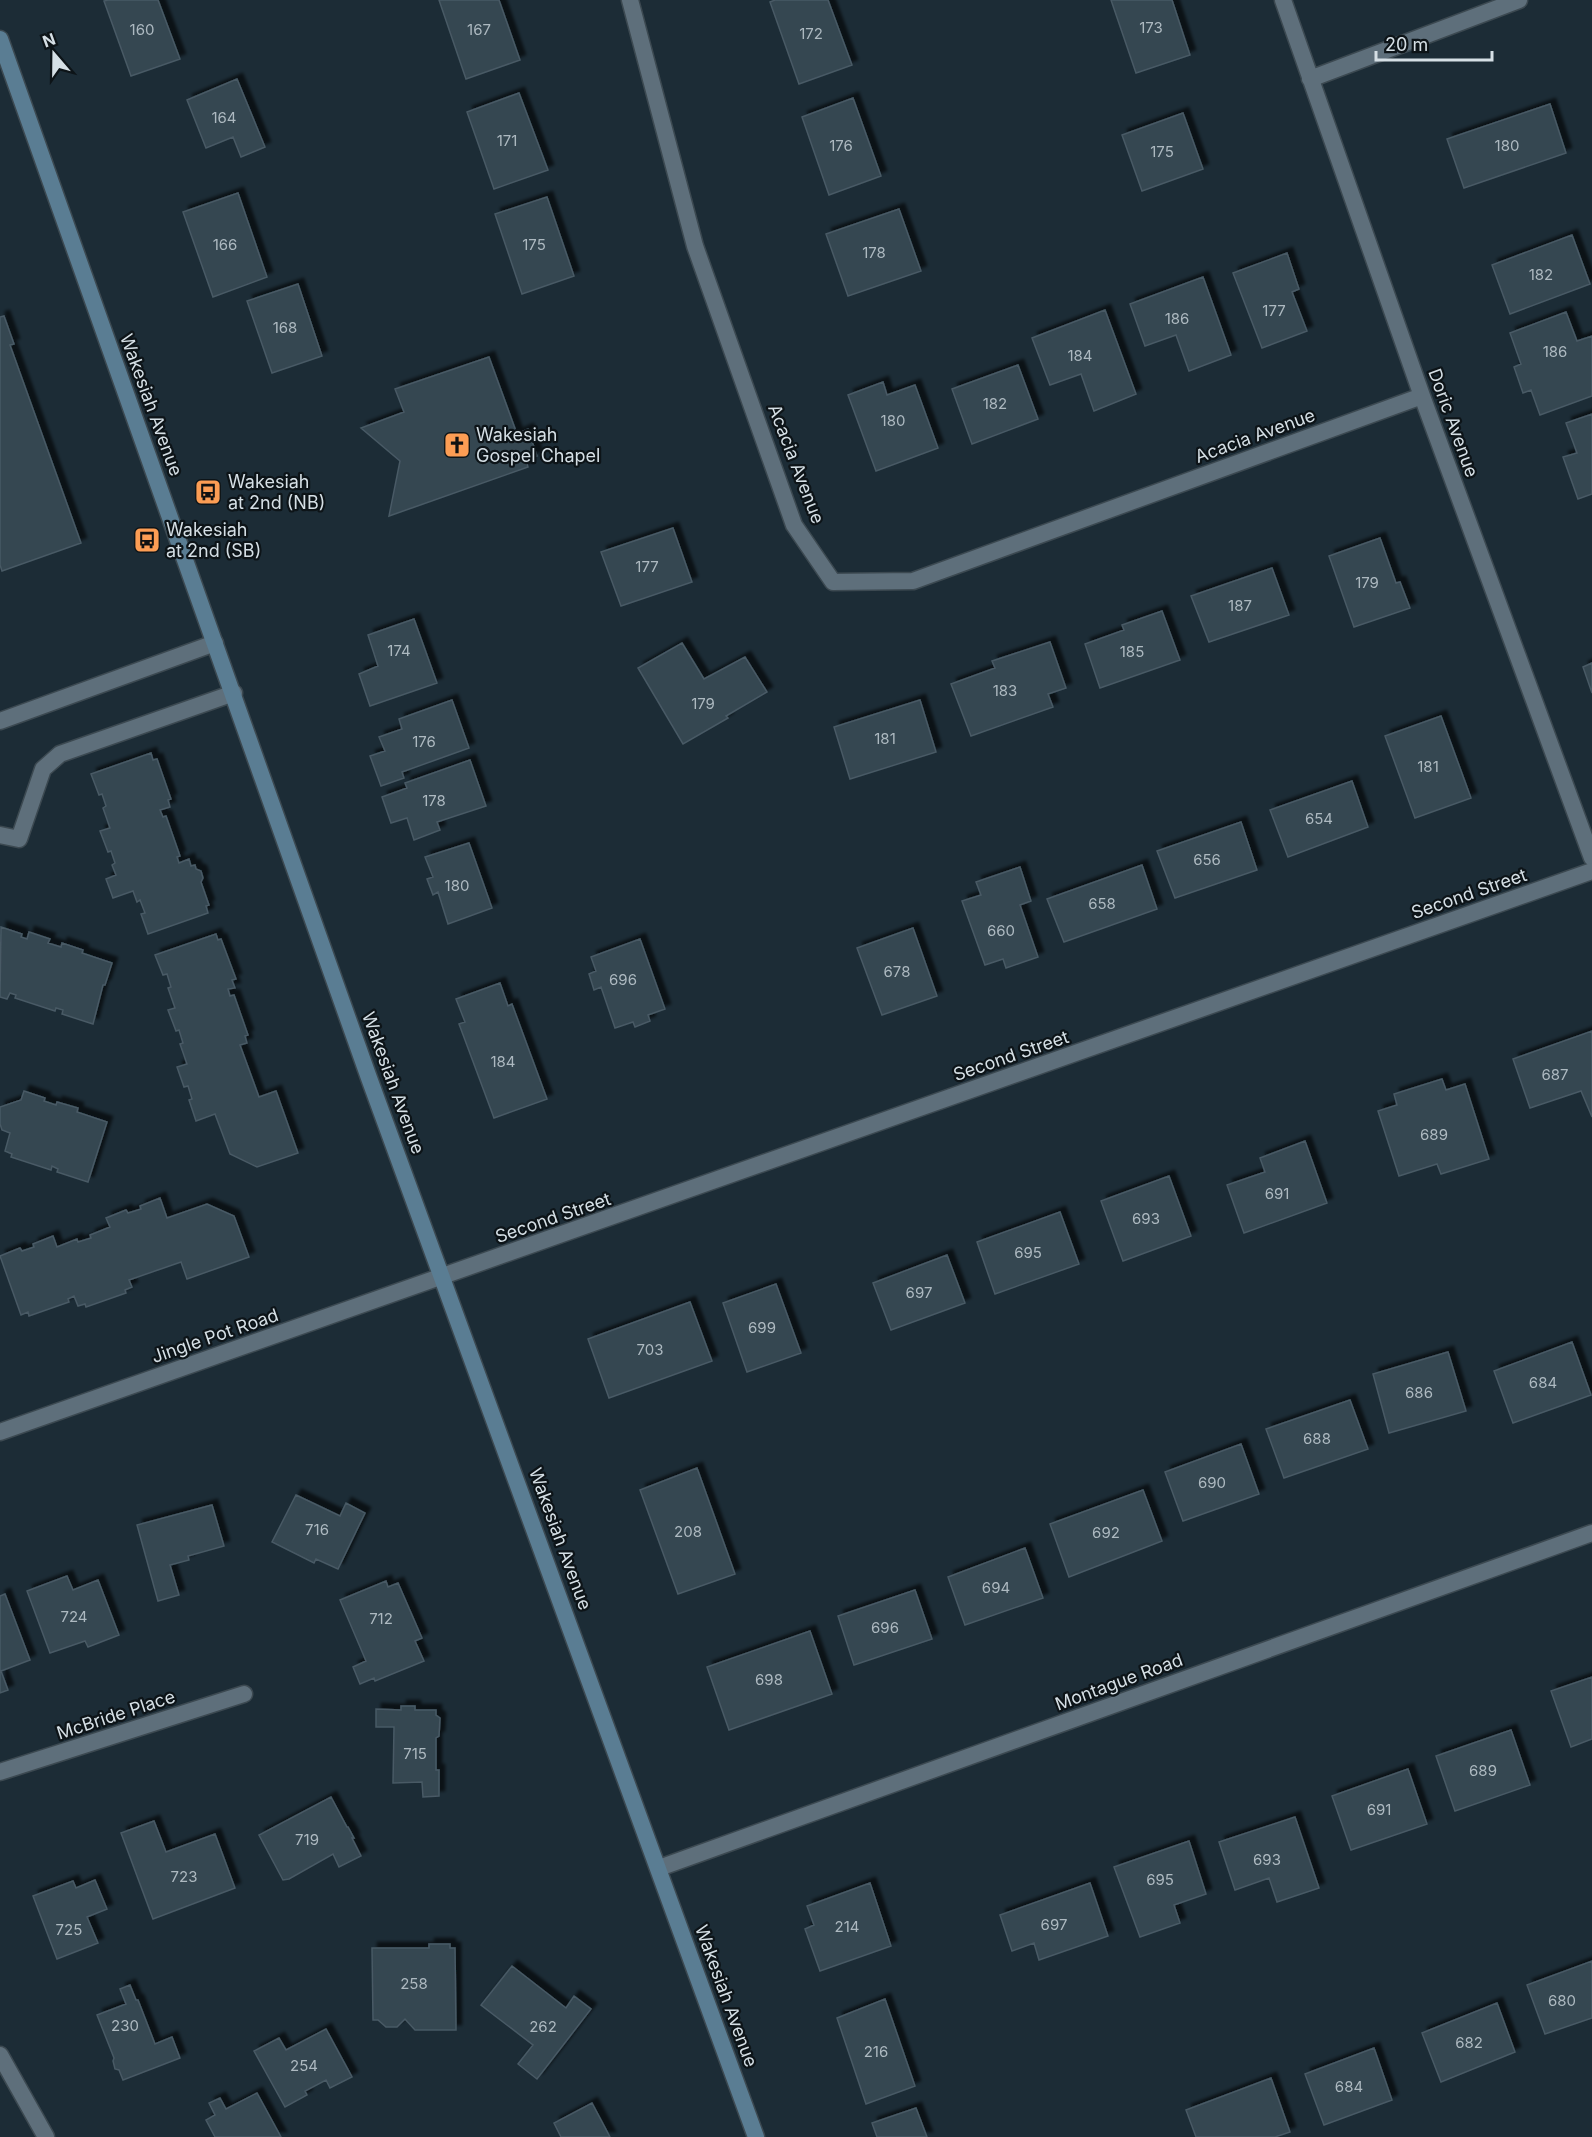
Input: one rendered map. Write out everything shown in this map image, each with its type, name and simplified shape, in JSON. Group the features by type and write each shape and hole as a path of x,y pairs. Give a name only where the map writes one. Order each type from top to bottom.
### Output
{"main road":[{"name":"Wakesiah Avenue","path":"0,39 369,1078 756,2137"}],"street":[{"name":"Acacia Avenue","path":"630,0 699,257 794,525 833,582 913,581 1422,396"},
{"name":"Doric Avenue","path":"1283,0 1422,396 1592,858"},
{"path":"1310,79 1519,0"},
{"path":"0,721 215,643"},
{"path":"0,836 19,839 44,769 60,754 234,693"},
{"name":"Second Street","path":"443,1277 1592,871"},
{"name":"Jingle Pot Road","path":"0,1432 443,1277"},
{"name":"Montague Road","path":"659,1868 1592,1533"},
{"name":"McBride Place","path":"0,1772 244,1694"},
{"path":"0,2055 46,2137"}],"building":[{"path":"158,0 180,59 131,76 104,1"},
{"path":"439,0 499,0 520,60 466,79"},
{"path":"775,0 828,0 852,65 799,84 770,2"},
{"path":"1111,0 1172,0 1190,55 1136,73"},
{"path":"237,79 265,147 241,157 233,137 206,148 187,100"},
{"path":"519,93 548,170 494,189 467,112"},
{"path":"853,98 881,176 829,195 802,117"},
{"path":"1550,104 1566,153 1464,188 1447,139"},
{"path":"1183,113 1203,169 1142,191 1122,135"},
{"path":"238,193 267,277 213,297 183,212"},
{"path":"547,197 574,276 522,294 495,214"},
{"path":"899,209 921,271 848,296 826,234"},
{"path":"1572,235 1590,284 1510,314 1492,265"},
{"path":"1287,253 1299,289 1292,292 1307,331 1262,348 1233,273"},
{"path":"1203,277 1231,355 1189,371 1176,335 1145,346 1130,304"},
{"path":"298,284 322,356 272,373 247,301"},
{"path":"1105,310 1136,394 1094,411 1081,374 1050,385 1032,338"},
{"path":"1566,312 1577,341 1592,336 1592,396 1540,415 1531,390 1523,393 1514,367 1521,364 1510,333"},
{"path":"4,316 14,344 10,345 81,543 2,571 0,565 0,317"},
{"name":"Wakesiah Gospel Chapel","path":"489,357 517,434 528,429 537,456 526,460 528,467 389,516 400,461 361,428 404,412 395,389"},
{"path":"1018,365 1038,419 972,444 952,389"},
{"path":"883,382 887,395 915,385 938,448 876,471 848,395"},
{"path":"1592,414 1592,494 1578,499 1563,457 1577,453 1566,423"},
{"path":"673,528 692,582 621,606 601,552"},
{"path":"1380,538 1396,583 1400,582 1410,608 1354,627 1329,556"},
{"path":"1272,568 1289,615 1209,642 1191,596"},
{"path":"1162,611 1180,660 1100,688 1085,644 1124,630 1122,625"},
{"path":"414,619 437,683 370,706 359,674 378,666 368,635"},
{"path":"1050,642 1066,688 1048,694 1053,707 971,736 951,684 995,668 992,661"},
{"path":"682,643 704,679 745,657 767,692 683,744 638,668"},
{"path":"1592,663 1592,693 1583,667"},
{"path":"452,700 469,748 402,772 404,778 381,786 370,756 385,751 379,737 402,729 399,719"},
{"path":"920,700 936,752 850,779 834,727"},
{"path":"1441,716 1471,798 1415,818 1385,736"},
{"path":"151,753 153,760 157,759 171,799 168,800 170,807 160,810 163,817 166,816 180,856 177,857 179,863 189,859 191,866 195,865 196,869 201,871 203,878 201,882 209,905 206,906 208,913 148,934 141,914 145,913 140,900 137,902 133,891 113,898 106,879 116,875 112,865 115,863 100,831 110,828 103,808 106,806 102,794 99,795 91,774"},
{"path":"470,760 486,806 437,822 440,830 414,840 407,818 391,823 382,797 407,788 405,783"},
{"path":"1352,781 1368,827 1288,857 1270,810"},
{"path":"1241,822 1257,870 1175,898 1157,851"},
{"path":"469,843 492,908 448,924 438,892 433,895 427,879 433,877 425,857"},
{"path":"1142,865 1157,909 1064,942 1047,899"},
{"path":"1020,867 1031,901 1020,905 1038,957 1006,968 1003,959 985,965 962,901 981,895 976,882"},
{"path":"1,927 22,934 21,937 27,939 29,932 50,939 48,943 61,947 62,943 83,950 82,953 112,963 105,985 103,985 93,1024 62,1014 63,1010 56,1008 55,1011 15,998 16,995 10,993 7,999 0,997"},
{"path":"913,928 937,996 882,1015 857,948"},
{"path":"216,934 218,940 221,939 236,979 232,980 235,988 228,989 230,996 234,995 248,1035 245,1036 247,1043 240,1045 259,1097 276,1091 298,1153 257,1167 230,1154 215,1114 196,1121 189,1100 192,1099 188,1086 184,1087 177,1067 187,1064 180,1044 183,1043 179,1030 176,1031 168,1010 175,1008 168,988 171,987 167,974 163,975 155,955"},
{"path":"640,939 665,1009 648,1015 650,1021 635,1027 633,1022 615,1028 601,987 594,990 589,974 596,971 591,957"},
{"path":"500,983 508,1006 512,1004 547,1099 494,1118 459,1024 465,1022 456,999"},
{"path":"1592,1031 1592,1117 1581,1091 1530,1108 1513,1059"},
{"path":"1442,1079 1446,1090 1465,1084 1489,1159 1441,1174 1437,1164 1399,1176 1378,1111 1397,1105 1394,1094"},
{"path":"24,1091 45,1098 44,1101 56,1105 57,1102 78,1108 77,1112 107,1122 88,1182 57,1172 58,1169 52,1166 51,1170 11,1157 12,1154 5,1151 10,1133 2,1130 0,1107 21,1100"},
{"path":"1305,1141 1327,1203 1244,1233 1227,1185 1265,1172 1260,1158"},
{"path":"1169,1176 1191,1236 1123,1261 1101,1201"},
{"path":"160,1198 167,1218 207,1204 234,1216 249,1257 187,1279 181,1262 129,1280 132,1287 125,1290 126,1293 86,1307 85,1304 78,1306 74,1296 68,1299 69,1302 29,1316 28,1312 21,1315 0,1256 20,1248 22,1251 34,1247 33,1244 53,1236 57,1247 77,1239 78,1242 91,1238 90,1235 110,1227 106,1218 126,1210 128,1213 141,1209 140,1206"},
{"path":"1060,1212 1079,1264 995,1294 977,1242"},
{"path":"947,1255 965,1303 891,1330 873,1283"},
{"path":"776,1284 801,1353 747,1372 723,1303"},
{"path":"690,1302 712,1361 609,1398 588,1339"},
{"path":"1572,1342 1591,1395 1513,1423 1494,1371"},
{"path":"1448,1352 1466,1411 1389,1433 1373,1374"},
{"path":"1350,1400 1368,1449 1284,1478 1266,1429"},
{"path":"1241,1444 1259,1494 1183,1521 1165,1472"},
{"path":"697,1468 735,1574 678,1594 640,1490"},
{"path":"1143,1490 1162,1541 1069,1577 1050,1524"},
{"path":"296,1495 340,1516 346,1503 365,1513 338,1569 316,1559 314,1563 272,1542"},
{"path":"212,1505 224,1546 188,1556 189,1560 170,1565 179,1595 158,1601 137,1525"},
{"path":"1025,1548 1043,1598 965,1625 948,1577"},
{"path":"67,1576 73,1590 98,1580 119,1635 88,1647 85,1641 50,1653 27,1591"},
{"path":"386,1581 388,1587 398,1583 422,1638 415,1641 424,1661 375,1681 374,1678 360,1684 353,1667 366,1661 340,1600"},
{"path":"915,1590 932,1639 854,1665 838,1616"},
{"path":"5,1594 30,1660 1,1671 8,1690 0,1693 0,1596"},
{"path":"810,1631 832,1694 729,1730 707,1667"},
{"path":"1592,1677 1592,1739 1571,1747 1551,1691"},
{"path":"401,1706 415,1706 415,1710 436,1710 436,1715 440,1718 439,1736 436,1738 439,1796 423,1797 422,1782 393,1783 394,1727 376,1727 376,1709 401,1710"},
{"path":"1511,1730 1530,1785 1455,1811 1436,1756"},
{"path":"1408,1769 1427,1824 1351,1850 1332,1796"},
{"path":"331,1797 354,1838 352,1838 361,1856 339,1867 333,1854 289,1879 283,1880 259,1835"},
{"path":"1295,1817 1319,1888 1277,1902 1269,1878 1235,1890 1219,1842"},
{"path":"154,1821 166,1852 215,1834 235,1888 153,1919 121,1833"},
{"path":"1189,1841 1206,1894 1174,1905 1180,1923 1140,1937 1114,1867"},
{"path":"95,1880 107,1909 87,1917 98,1943 57,1959 33,1896 73,1881 76,1888"},
{"path":"870,1883 891,1946 820,1971 805,1929 814,1925 807,1906"},
{"path":"1090,1883 1108,1936 1039,1960 1034,1943 1012,1951 1000,1915"},
{"path":"429,1944 450,1944 450,1948 455,1948 456,2030 415,2030 405,2019 397,2027 386,2027 378,2020 373,2020 372,1948 429,1948"},
{"path":"1592,1961 1592,2018 1545,2034 1527,1985"},
{"path":"512,1966 566,2008 574,1996 591,2009 537,2079 518,2064 533,2045 481,2005"},
{"path":"130,1985 155,2044 172,2037 180,2058 123,2080 119,2070 115,2069 114,2058 97,2015 126,2004 120,1989"},
{"path":"885,1999 915,2086 866,2104 837,2018"},
{"path":"1497,2003 1515,2052 1441,2082 1422,2033"},
{"path":"326,2029 352,2077 330,2088 326,2080 305,2091 307,2095 285,2107 254,2051 279,2038 286,2050"},
{"path":"1374,2048 1392,2100 1324,2125 1305,2074"},
{"path":"1271,2078 1290,2132 1275,2137 1196,2137 1186,2110"},
{"path":"257,2093 281,2137 215,2137 206,2120 215,2115 209,2103 220,2098 226,2109"},
{"path":"592,2103 610,2137 561,2137 554,2123"},
{"path":"916,2108 927,2137 877,2137 872,2123"}],"place":[{"name":"Wakesiah Gospel Chapel","path":"457,445"},
{"name":"Wakesiah at 2nd (NB)","path":"208,492"},
{"name":"Wakesiah at 2nd (SB)","path":"147,540"}]}
